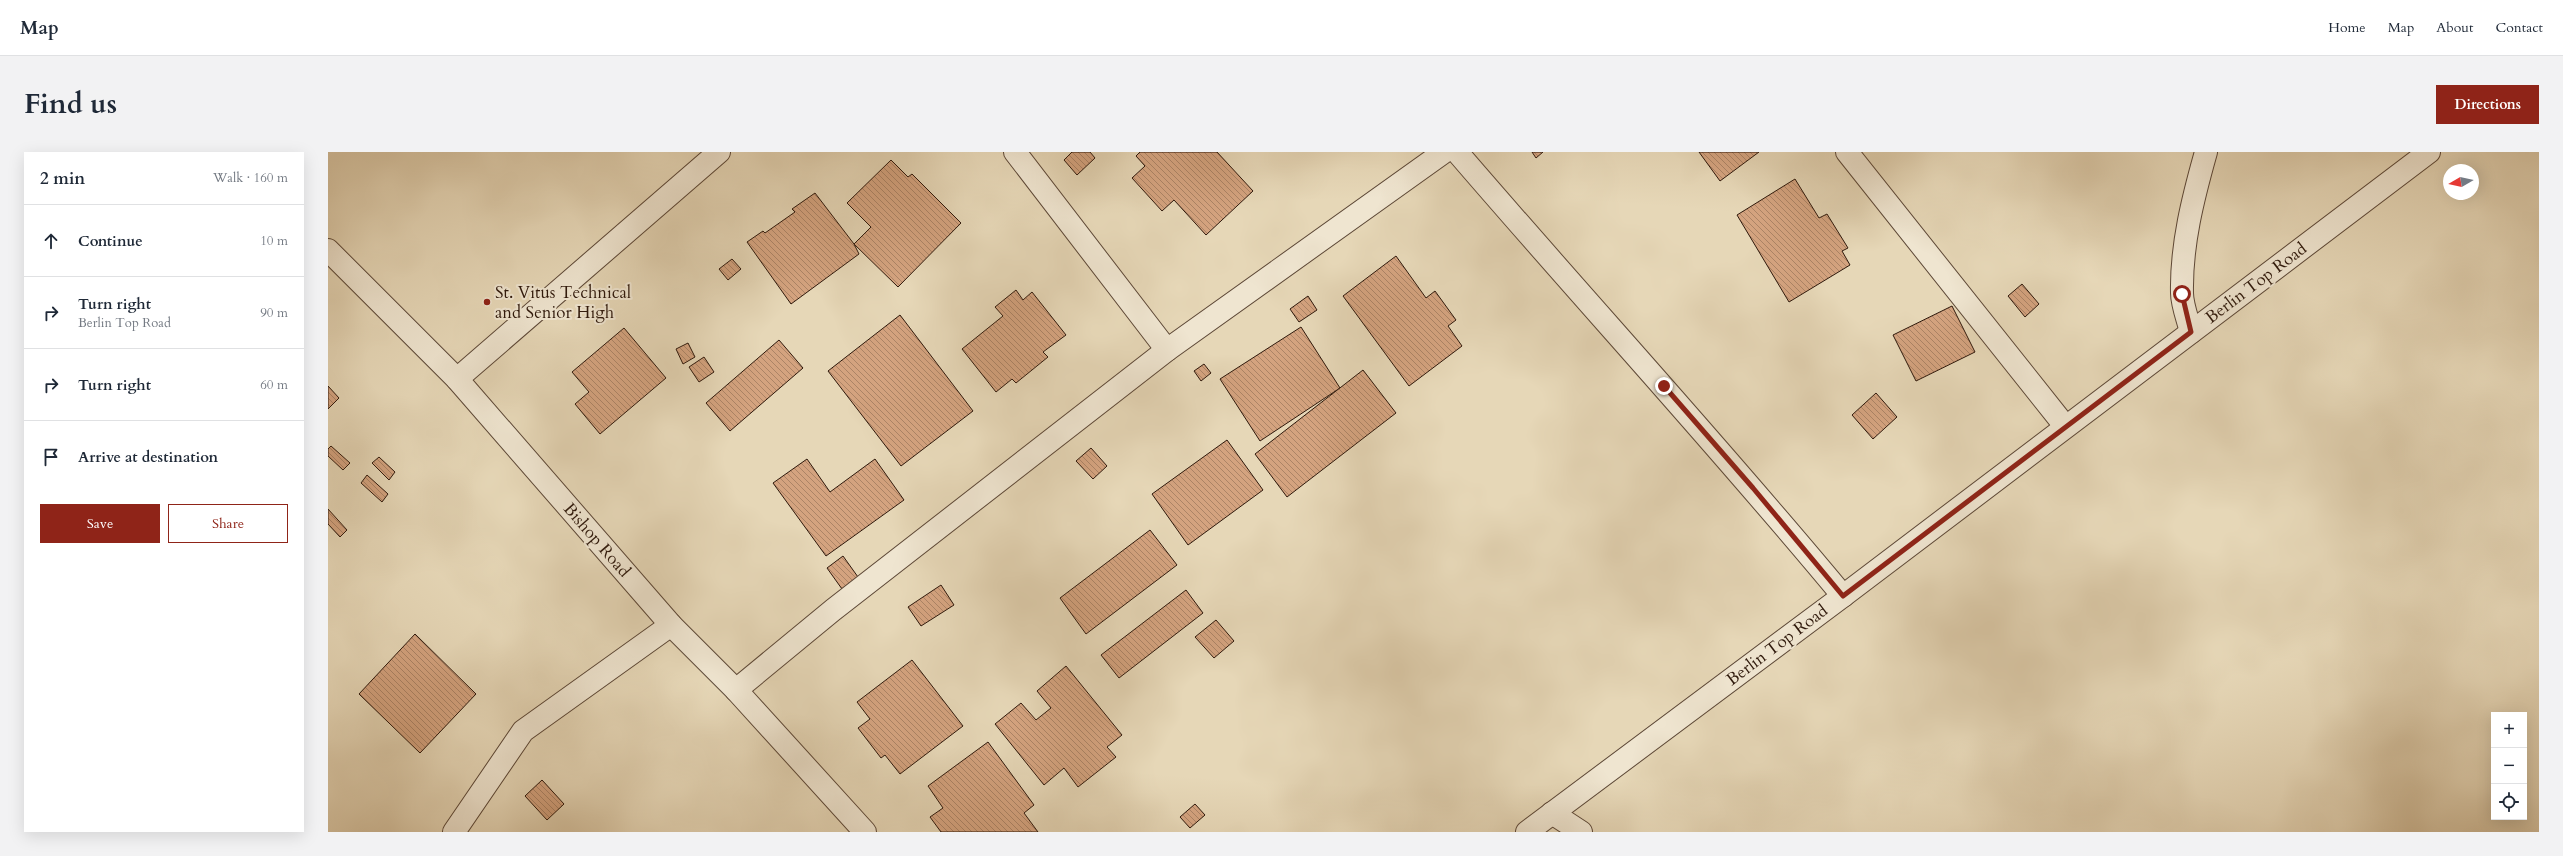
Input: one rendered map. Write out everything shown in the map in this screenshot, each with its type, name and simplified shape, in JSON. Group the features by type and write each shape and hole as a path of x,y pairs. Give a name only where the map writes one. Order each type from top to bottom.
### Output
{"street":[{"path":"457,379 719,152"},
{"path":"1015,152 1167,350"},
{"path":"736,690 839,605 1167,350 1444,152"},
{"path":"1457,152 1557,268 1753,488 1843,596"},
{"path":"1847,152 2065,426"},
{"path":"2191,332 2182,294 2184,252 2194,195 2206,152"},
{"name":"Berlin Top Road","path":"1527,832 1843,596 2065,426 2429,152"},
{"name":"Bishop Road","path":"328,250 457,379 671,625 736,690 865,832"},
{"path":"454,832 523,732 671,625"},
{"path":"1552,813 1581,832"}],"building":[{"path":"1072,152 1090,152 1095,158 1077,175 1064,160"},
{"path":"1140,152 1217,152 1253,191 1206,235 1174,200 1162,211 1132,178 1145,166 1136,156"},
{"path":"1532,152 1543,152 1536,158"},
{"path":"1699,152 1759,152 1720,181"},
{"path":"891,160 908,177 912,174 961,223 898,287 854,244 871,227 847,203"},
{"path":"1795,179 1819,218 1827,214 1848,248 1842,251 1850,265 1789,302 1737,215"},
{"path":"815,193 854,244 859,254 791,304 747,242 763,231 765,233 795,212 792,209"},
{"path":"1396,256 1426,298 1435,291 1456,320 1448,326 1462,346 1409,386 1343,296"},
{"path":"732,259 741,269 728,280 719,269"},
{"path":"2022,284 2039,304 2025,317 2008,296"},
{"path":"1016,290 1023,300 1032,292 1066,335 1043,352 1048,357 1016,383 1012,379 996,392 962,349 1003,316 995,307"},
{"path":"1308,296 1317,310 1299,322 1290,309"},
{"path":"1952,306 1975,352 1916,381 1893,335"},
{"path":"900,315 973,411 901,466 828,371"},
{"path":"1301,327 1340,388 1260,441 1220,379"},
{"path":"624,328 666,378 600,434 575,404 589,392 572,372"},
{"path":"779,340 803,368 730,431 706,403"},
{"path":"688,343 695,357 683,364 676,349"},
{"path":"704,357 714,372 699,382 689,367"},
{"path":"1204,364 1211,373 1201,381 1194,371"},
{"path":"1363,370 1396,413 1287,497 1255,454"},
{"path":"328,386 339,398 328,409"},
{"path":"1876,393 1897,417 1873,439 1852,415"},
{"path":"1227,440 1263,490 1188,545 1152,494"},
{"path":"331,446 350,463 343,470 328,456 328,449"},
{"path":"1091,448 1107,466 1093,479 1076,461"},
{"path":"379,457 395,472 389,480 372,463"},
{"path":"807,459 830,492 875,459 904,500 826,556 773,483"},
{"path":"367,475 388,494 382,502 361,483"},
{"path":"328,509 347,530 340,537 328,524"},
{"path":"1150,530 1177,565 1086,634 1060,598"},
{"path":"843,556 858,577 842,589 827,568"},
{"path":"941,585 954,605 921,626 908,607"},
{"path":"1186,590 1203,613 1119,678 1101,655"},
{"path":"1216,620 1234,641 1214,658 1195,637"},
{"path":"415,634 476,694 420,753 359,694"},
{"path":"912,660 963,726 900,774 885,755 881,758 858,728 870,719 857,702"},
{"path":"1066,666 1122,735 1107,747 1116,757 1078,787 1064,768 1044,785 995,724 1021,703 1036,720 1051,708 1037,691"},
{"path":"988,742 1034,805 1024,813 1038,832 941,832 930,817 943,808 928,786"},
{"path":"542,780 564,804 547,820 525,796"},
{"path":"1195,804 1205,815 1190,828 1180,817"}],"place":[{"name":"St. Vitus Technical and Senior High","path":"487,302"}],"route":[{"path":"1664,386 1753,488 1843,596 2065,426 2191,332 2182,294"}]}
